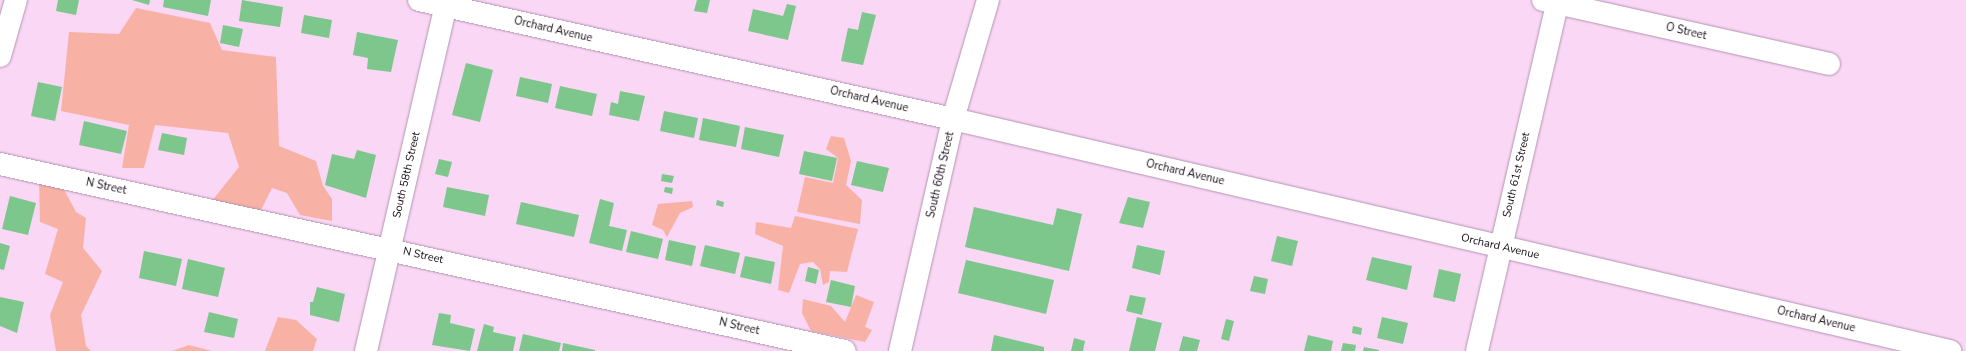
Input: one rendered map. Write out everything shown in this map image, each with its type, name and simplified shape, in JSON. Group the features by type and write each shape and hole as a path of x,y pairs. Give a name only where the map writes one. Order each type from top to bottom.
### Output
{"street":[{"path":"0,56 16,0"},
{"name":"Orchard Avenue","path":"418,0 447,3 1950,351"},
{"name":"South 60th Street","path":"900,351 953,119 988,0"},
{"name":"O Street","path":"1553,1 1829,64"},
{"name":"South 61st Street","path":"1477,351 1501,247 1553,1"},
{"name":"South 58th Street","path":"366,351 447,3"},
{"name":"N Street","path":"0,164 390,249 845,351"}],"shaded area":[{"path":"136,8 210,23 222,50 276,57 279,146 316,161 323,186 332,199 332,221 300,215 287,193 272,188 259,214 211,202 239,167 228,133 155,125 144,168 122,168 129,125 61,111 69,32 119,34"},
{"path":"831,136 844,138 851,161 846,185 862,200 860,224 797,212 805,177 833,183 838,158 826,149"},
{"path":"39,180 59,180 76,212 86,218 83,248 102,271 81,315 86,346 91,351 56,351 50,315 63,282 45,274 58,229 40,222"},
{"path":"692,201 693,207 680,213 667,237 663,230 652,225 658,204"},
{"path":"795,216 858,229 847,272 830,271 829,282 823,285 820,269 813,262 800,264 789,293 778,290 783,246 755,234 756,222 791,228"},
{"path":"856,295 874,302 865,327 872,330 865,342 811,331 802,313 803,299 831,306 845,322"},
{"path":"278,317 296,320 317,339 313,351 265,351"},
{"path":"189,345 212,351 172,351"}],"building":[{"path":"58,0 79,0 76,15 56,11"},
{"path":"132,0 150,0 149,5"},
{"path":"164,0 211,0 208,16 163,7"},
{"path":"242,0 283,7 280,27 239,21"},
{"path":"697,0 710,0 707,13 694,11"},
{"path":"787,4 796,6 788,40 748,31 753,9 783,16"},
{"path":"862,12 876,15 863,65 841,61 848,28 858,30"},
{"path":"304,15 332,20 329,38 301,33"},
{"path":"223,25 243,29 239,47 220,43"},
{"path":"357,32 398,40 391,72 367,69 368,58 353,55"},
{"path":"466,63 493,70 480,122 452,115"},
{"path":"520,77 552,84 548,103 516,96"},
{"path":"38,82 62,87 55,121 31,116"},
{"path":"560,86 597,94 592,116 555,108"},
{"path":"620,91 645,96 639,121 609,115 611,102 618,104"},
{"path":"664,111 698,118 694,138 660,131"},
{"path":"703,118 740,126 736,147 699,140"},
{"path":"84,121 127,131 121,154 79,145"},
{"path":"745,127 784,135 779,157 741,149"},
{"path":"162,133 187,138 184,155 158,150"},
{"path":"357,150 376,155 366,198 325,185 332,154 354,159"},
{"path":"804,151 837,158 832,181 799,174"},
{"path":"439,159 452,162 448,177 435,174"},
{"path":"857,161 889,168 883,192 851,185"},
{"path":"662,174 674,176 672,183 661,181"},
{"path":"447,187 489,195 485,216 443,207"},
{"path":"665,187 673,188 672,194 664,192"},
{"path":"10,196 36,203 28,235 2,229"},
{"path":"1128,197 1150,202 1143,228 1119,223"},
{"path":"600,199 614,203 609,226 627,230 622,251 589,243"},
{"path":"717,200 724,202 723,207 716,205"},
{"path":"521,202 579,215 574,237 516,224"},
{"path":"974,207 1053,225 1057,208 1082,214 1069,271 965,247"},
{"path":"631,231 663,239 658,259 626,252"},
{"path":"1277,236 1298,241 1292,266 1271,261"},
{"path":"669,240 696,246 692,266 665,260"},
{"path":"0,243 10,246 4,270 0,269"},
{"path":"705,245 740,253 735,274 700,266"},
{"path":"1137,245 1165,251 1160,275 1132,268"},
{"path":"144,251 182,259 176,286 139,278"},
{"path":"745,256 775,262 771,284 740,277"},
{"path":"1372,257 1412,266 1407,290 1366,280"},
{"path":"188,259 225,268 218,297 182,289"},
{"path":"966,260 1054,280 1046,314 958,293"},
{"path":"808,267 819,270 816,284 805,281"},
{"path":"1439,269 1461,274 1455,302 1433,297"},
{"path":"1254,276 1268,279 1265,294 1250,291"},
{"path":"831,280 855,286 851,307 826,302"},
{"path":"317,287 345,294 339,322 310,315 310,302 313,302"},
{"path":"1130,295 1146,298 1142,315 1126,311"},
{"path":"0,297 24,302 17,333 0,326"},
{"path":"209,312 238,319 234,338 204,332"},
{"path":"439,313 451,315 450,323 475,329 470,351 432,345"},
{"path":"1137,317 1162,323 1155,351 1129,351"},
{"path":"1382,317 1408,323 1403,344 1377,338"},
{"path":"1226,319 1234,321 1229,341 1221,339"},
{"path":"484,324 494,327 493,332 516,337 513,351 477,351"},
{"path":"1353,326 1362,328 1361,335 1352,333"},
{"path":"523,334 561,343 559,351 519,351"},
{"path":"994,335 1044,347 1044,351 991,351"},
{"path":"1308,335 1333,341 1331,351 1304,351"},
{"path":"1183,336 1200,340 1197,351 1179,351"},
{"path":"1074,338 1085,341 1083,351 1071,351"},
{"path":"563,343 595,350 595,351 562,351"},
{"path":"1343,343 1356,345 1355,351 1341,351"},
{"path":"1364,347 1379,350 1379,351 1363,351"}]}
